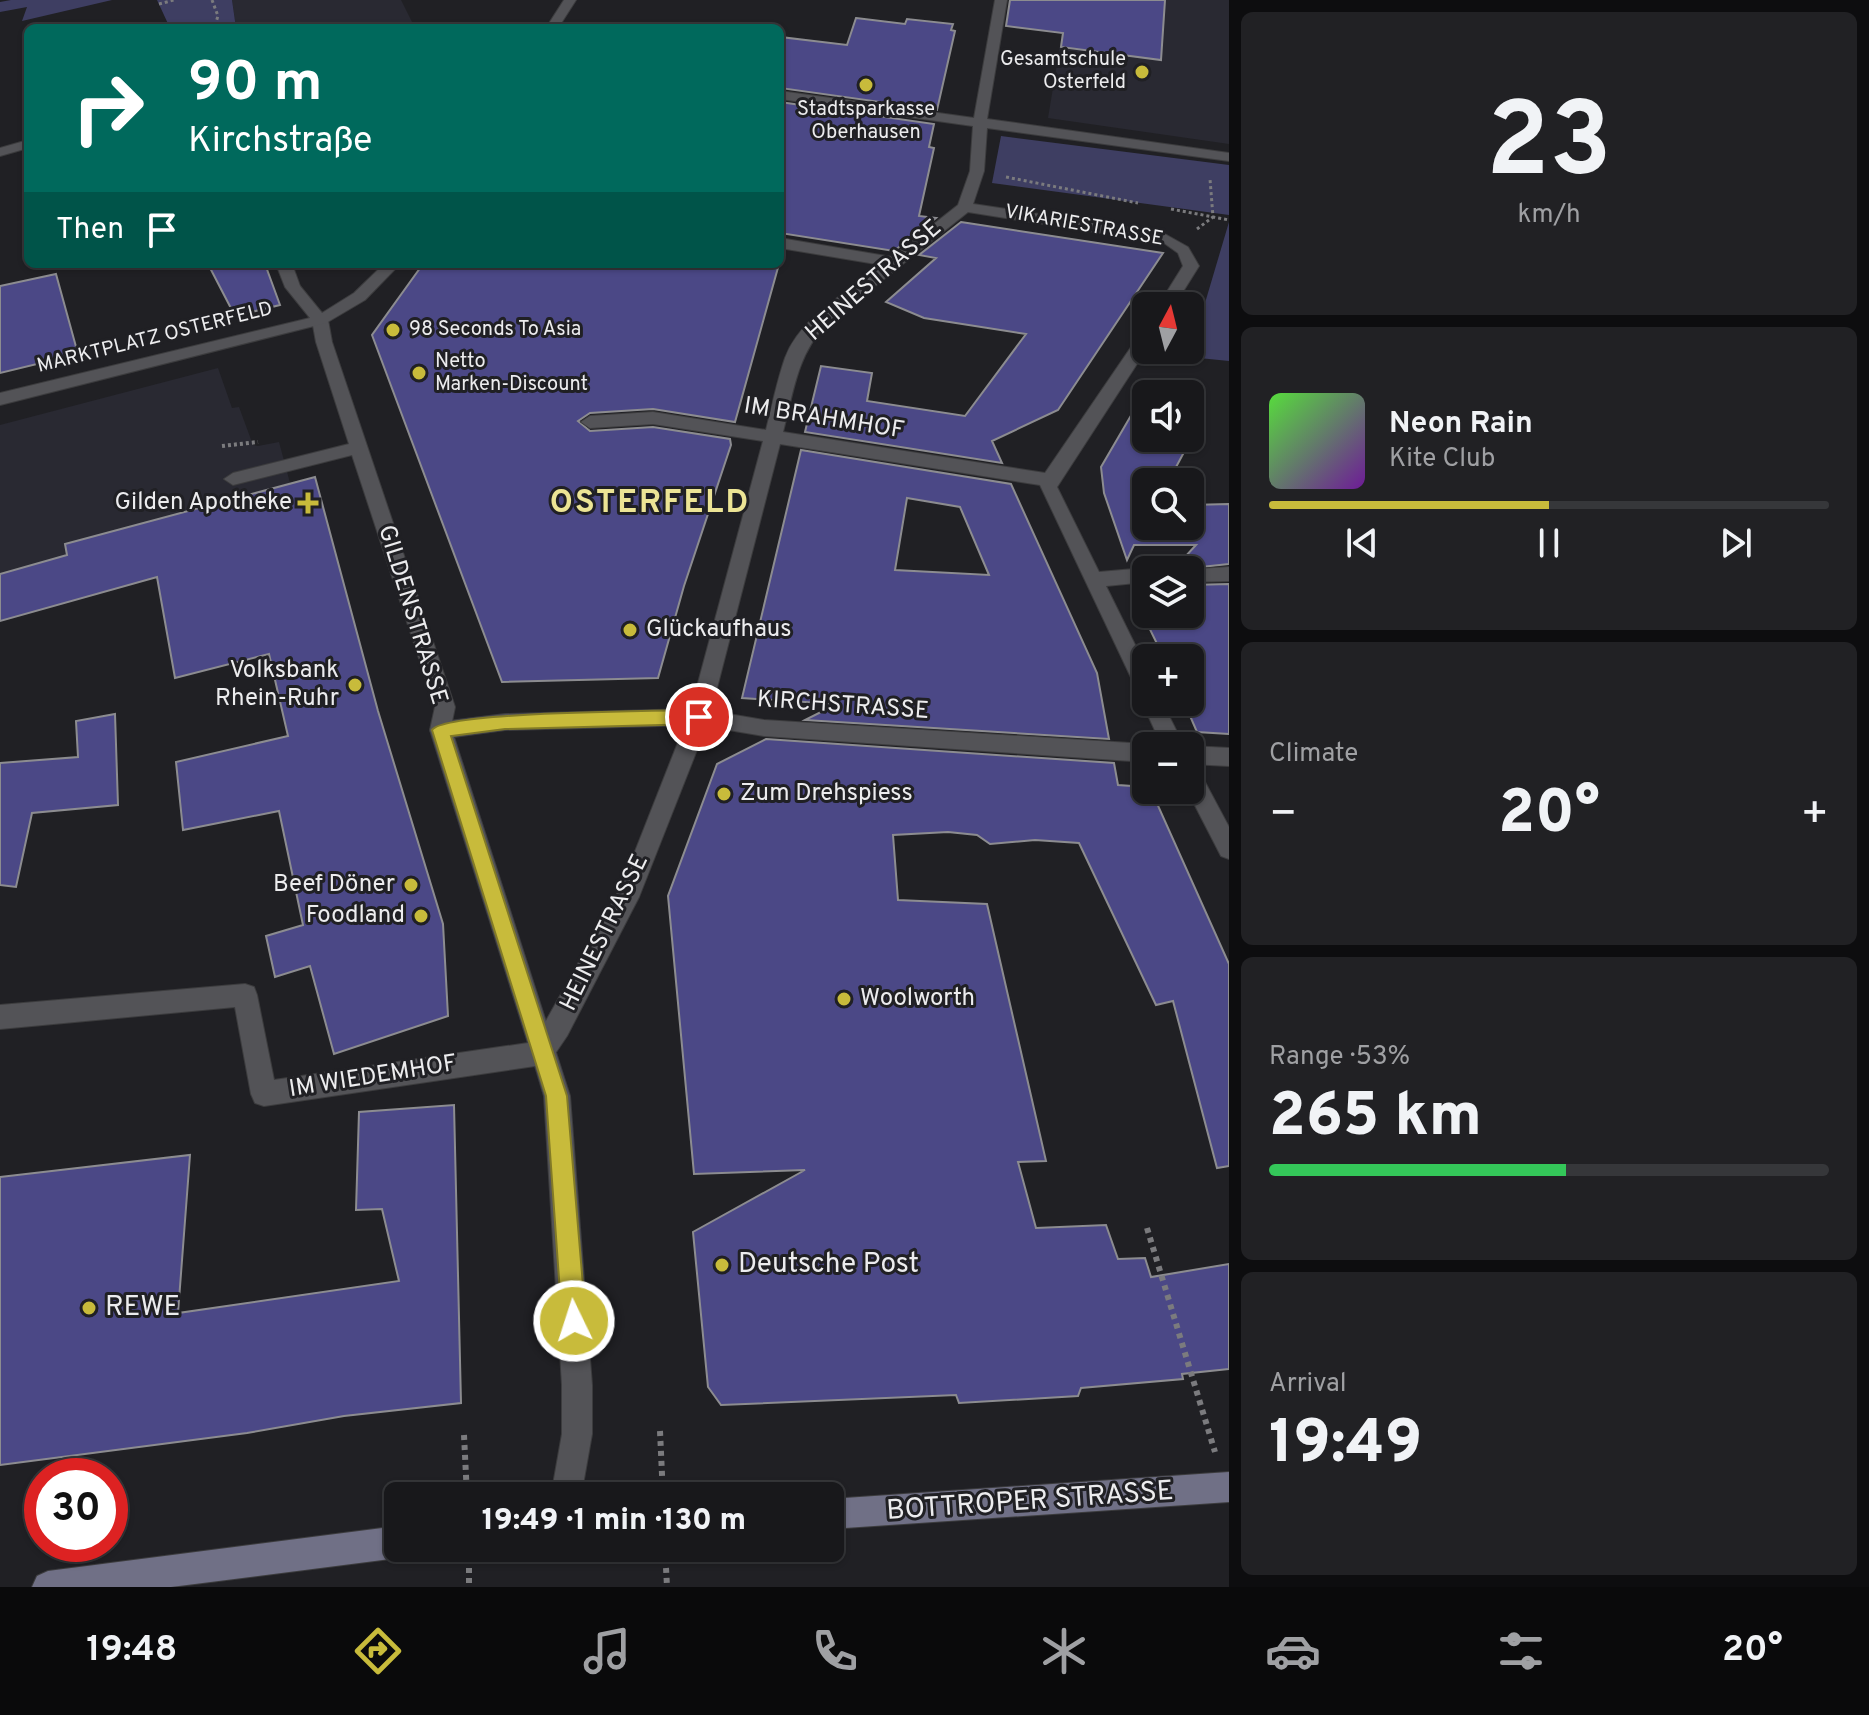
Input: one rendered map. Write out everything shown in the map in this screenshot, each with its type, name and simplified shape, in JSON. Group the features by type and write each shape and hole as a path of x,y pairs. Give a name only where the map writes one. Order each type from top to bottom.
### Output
{"main road":[{"name":"BOTTROPER STRASSE","path":"844,1513 1228,1487"},
{"path":"48,1587 384,1544"}],"street":[{"path":"555,24 570,0"},
{"name":"HEINESTRASSE","path":"541,1053 558,1028 631,890 699,717 794,356 805,337 892,262 965,207 977,171 980,122 1001,0"},
{"path":"784,96 1229,157"},
{"path":"0,152 24,145"},
{"name":"VIKARIESTRASSE","path":"965,207 1158,236 1177,244 1188,256 1191,266 1175,292"},
{"path":"784,244 892,262"},
{"name":"GILDENSTRASSE","path":"286,268 293,287 320,320 324,342 445,707 441,730 557,1096 576,1351 577,1434 568,1482"},
{"name":"MARKTPLATZ OSTERFELD","path":"0,399 320,320 359,300 389,268"},
{"path":"1132,359 1050,480 1051,496 1132,658"},
{"name":"IM BRAHMHOF","path":"590,422 653,418 1050,480"},
{"path":"233,479 359,447"},
{"path":"1204,575 1229,574"},
{"path":"1095,580 1132,576"},
{"name":"KIRCHSTRASSE","path":"441,730 505,722 699,717 764,728 1132,752"},
{"path":"1204,756 1229,757"},
{"path":"1204,802 1229,849"},
{"name":"IM WIEDEMHOF","path":"0,1017 245,995 264,1094 541,1053"}],"path":[{"path":"159,4 174,0"},
{"path":"212,0 218,16 215,24"},
{"path":"1208,154 1213,217"},
{"path":"977,171 1139,203"},
{"path":"1169,209 1229,220"},
{"path":"1177,244 1213,217"},
{"path":"222,446 251,440"},
{"path":"1147,1228 1198,1404 1228,1487"},
{"path":"660,1431 662,1482"},
{"path":"464,1435 466,1482"},
{"path":"469,1562 469,1587"},
{"path":"666,1562 667,1587"}],"shaded area":[{"path":"112,0 22,21 27,7 0,12 0,2"},
{"path":"157,0 232,0 235,24 168,24"},
{"path":"232,0 401,0 413,24 235,24"},
{"name":"Gesamtschule Osterfeld","path":"1030,0 1229,0 1229,144 1048,118 1062,34 1024,28"},
{"path":"1001,136 1229,165 1229,215 992,183"},
{"path":"1229,222 1229,361 1204,358 1204,306"},
{"path":"218,368 232,408 239,407 253,445 279,442 290,483 65,544 67,555 0,574 0,425"}],"building":[{"path":"1010,0 1165,0 1161,60 1061,47 1063,33 1006,26"},
{"path":"856,18 905,24 907,19 953,24 951,30 955,31 937,110 784,89 784,37 847,45"},
{"path":"784,103 934,124 929,147 934,148 919,216 936,218 894,251 784,234"},
{"path":"961,222 1163,253 1137,292 1132,292 1132,299 1058,410 992,441 1002,463 805,432 821,366 872,373 867,401 965,416 1026,334 924,318 886,302 936,258 919,255"},
{"path":"210,268 266,268 280,305 235,316"},
{"path":"420,268 778,268 735,422 653,409 590,413 578,421 590,431 653,427 730,439 731,445 684,586 658,678 502,682 372,335"},
{"path":"56,274 78,354 0,373 0,286"},
{"path":"1132,414 1132,452 1184,452 1176,468 1132,468 1132,540 1204,540 1204,505 1229,504 1229,564 1204,567 1204,556 1186,556 1196,545 1134,545 1127,560 1104,493 1101,467"},
{"path":"801,450 1011,484 1097,673 1109,739 805,720 837,704 742,698","holes":["907,498 960,507 989,575 895,570"]},
{"path":"315,477 378,711 443,924 448,1016 334,1054 310,966 275,977 266,936 303,925 279,811 183,830 176,762 288,736 269,654 175,678 157,577 0,621 0,574 67,555 65,544"},
{"path":"1229,584 1229,734 1197,732 1190,716 1204,716 1204,644 1157,644 1149,628 1204,628 1204,585"},
{"path":"115,714 118,805 32,813 16,887 0,885 0,763 78,757 76,721"},
{"path":"766,739 1114,763 1118,785 1132,786 1132,804 1157,804 1229,964 1229,1166 1217,1168 1173,1001 1156,1005 1079,843 1035,840 990,844 977,835 948,832 893,835 898,900 987,904 1046,1161 1018,1162 1036,1228 1106,1225 1118,1259 1145,1258 1151,1277 1229,1264 1229,1369 1182,1374 1183,1379 1081,1388 1078,1396 959,1403 956,1395 721,1405 708,1387 693,1232 805,1170 694,1174 668,896 717,764"},
{"path":"454,1105 461,1403 344,1416 247,1433 54,1458 24,1458 24,1462 0,1465 0,1177 190,1155 178,1313 399,1281 382,1209 356,1210 359,1112"}],"place":[{"name":"Gesamtschule Osterfeld","path":"1142,72"},
{"name":"Stadtsparkasse Oberhausen","path":"866,85"},
{"name":"98 Seconds To Asia","path":"393,330"},
{"name":"Netto Marken-Discount","path":"419,373"},
{"name":"Gilden Apotheke","path":"308,503"},
{"name":"Glückaufhaus","path":"630,630"},
{"name":"Volksbank Rhein-Ruhr","path":"355,685"},
{"name":"Zum Drehspiess","path":"724,794"},
{"name":"Beef Döner","path":"411,885"},
{"name":"Foodland","path":"421,916"},
{"name":"Woolworth","path":"844,999"},
{"name":"Deutsche Post","path":"722,1265"},
{"name":"REWE","path":"89,1308"}],"district":[{"name":"OSTERFELD","path":"650,504"}],"route":[{"path":"574,1321 557,1096 441,730 505,722 699,717"}]}
